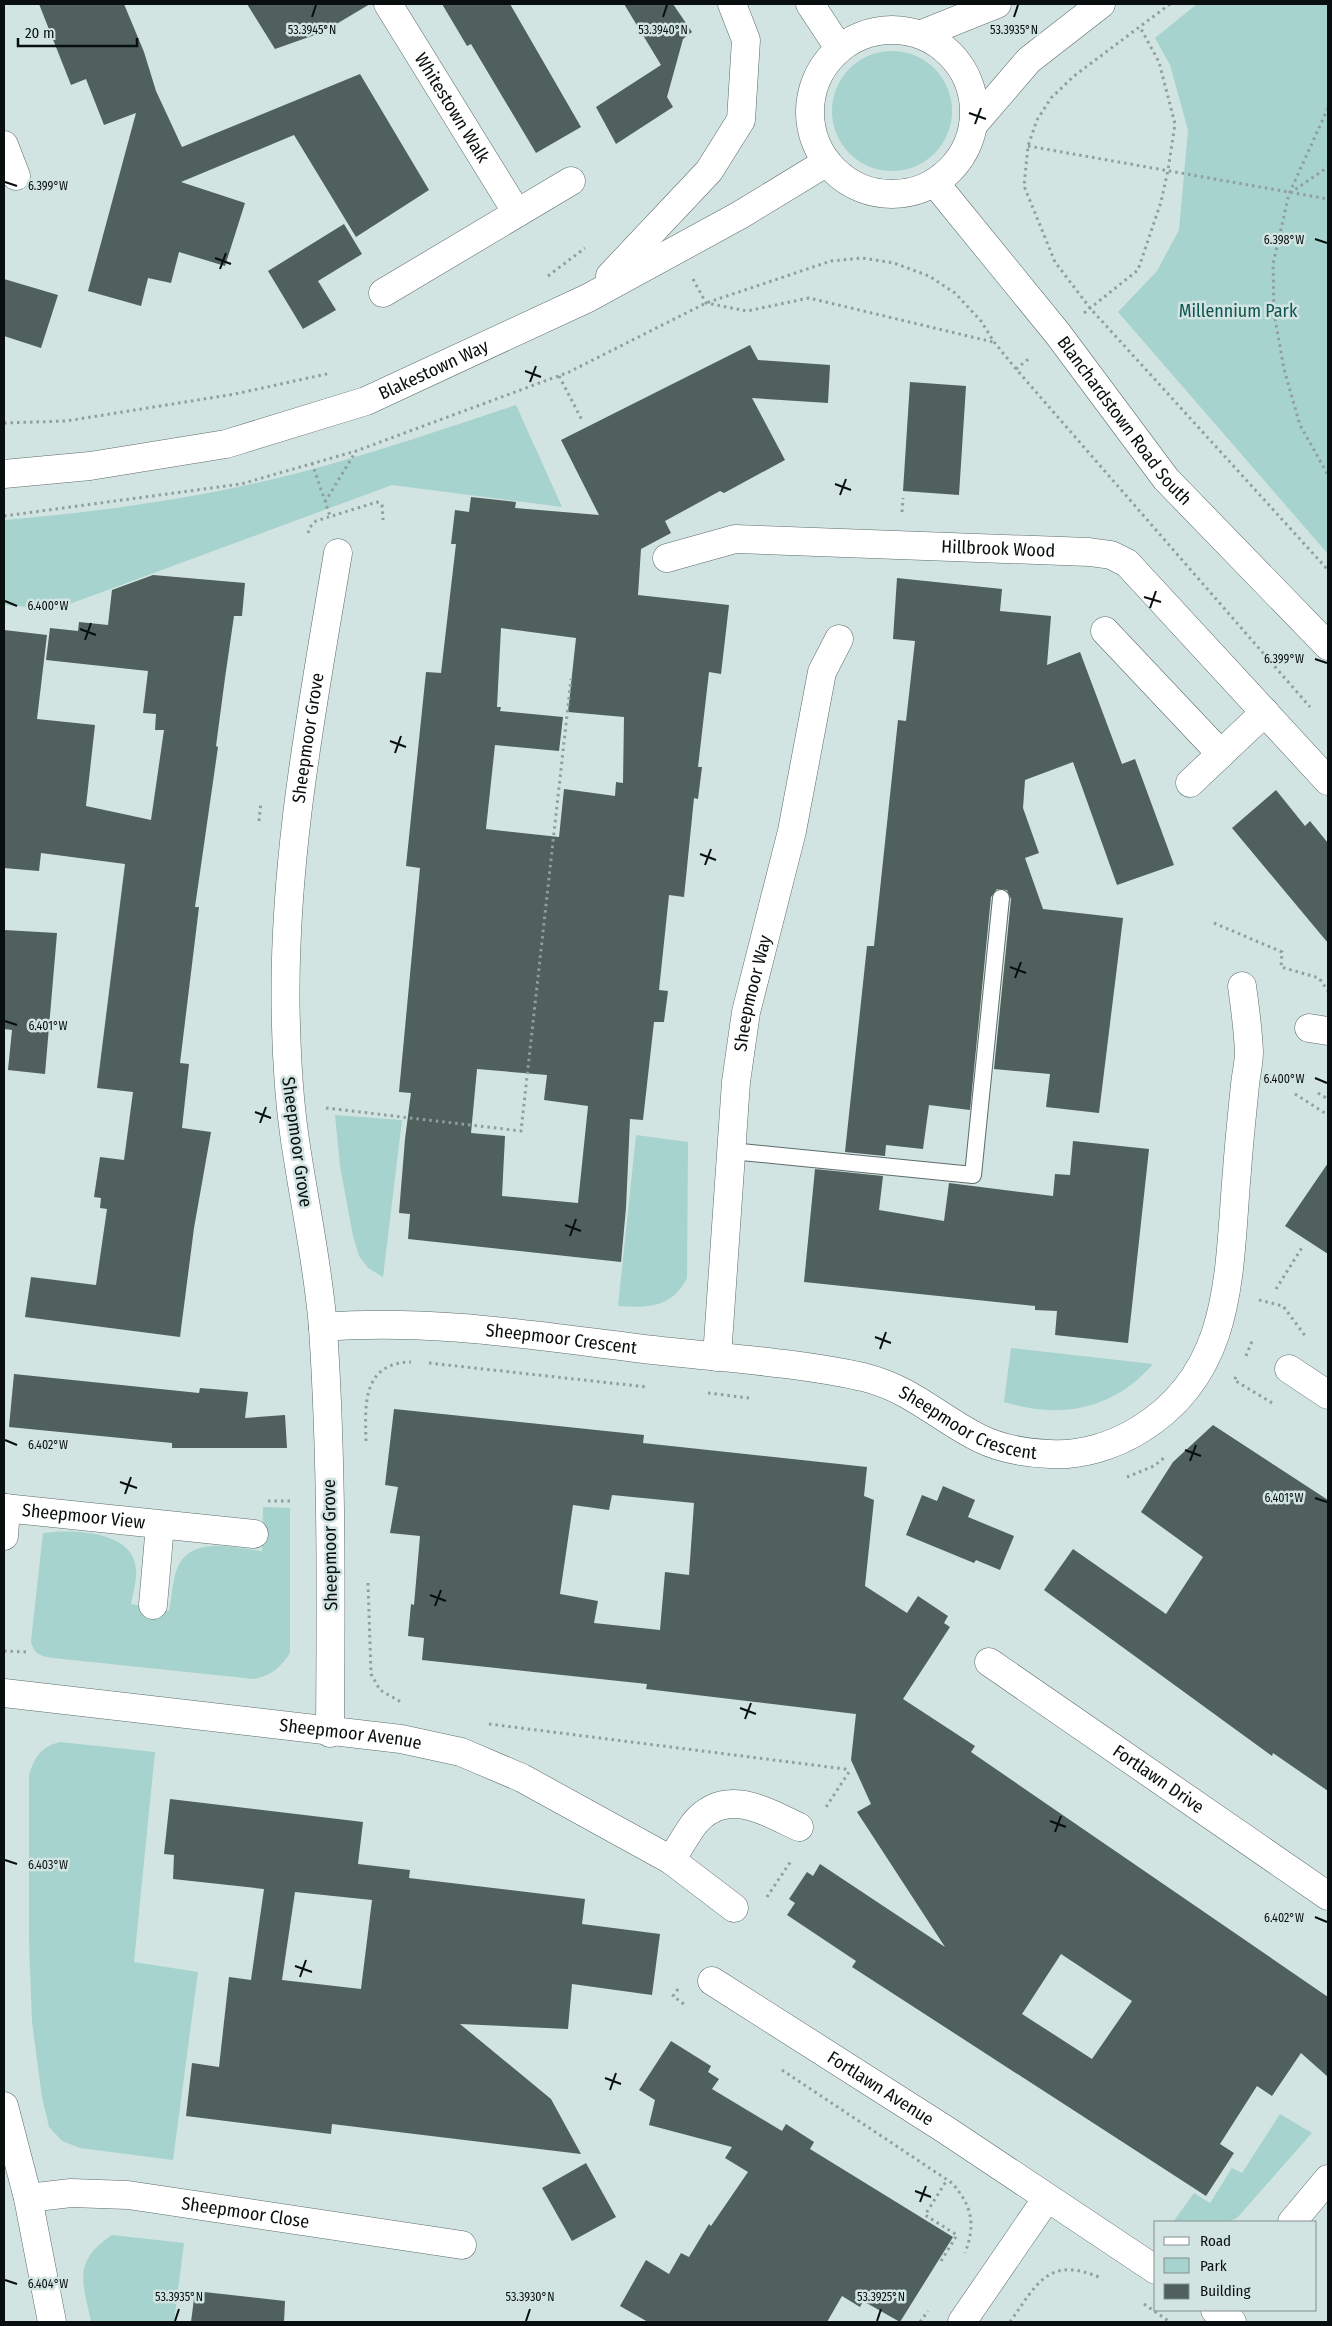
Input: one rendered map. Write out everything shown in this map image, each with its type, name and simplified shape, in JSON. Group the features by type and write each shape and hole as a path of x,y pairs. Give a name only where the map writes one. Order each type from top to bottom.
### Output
{"street":[{"name":"Whitestown Walk","path":"388,4 517,212"},
{"path":"588,298 709,171 741,120 746,40 732,4"},
{"path":"810,4 839,48"},
{"path":"922,34 997,4"},
{"path":"974,124 974,96 964,70 946,48 922,34 893,29 864,34 839,48 819,73 810,103 810,122 815,143 827,162 845,180 871,192 889,194 910,192 935,183 961,158 974,124 1029,60 1101,4"},
{"path":"4,145 16,176"},
{"name":"Blakestown Way","path":"4,474 90,466 226,444 366,401 588,298 740,215 827,162"},
{"path":"383,293 571,180"},
{"name":"Blanchardstown Road South","path":"935,183 1058,334 1166,479 1328,646"},
{"name":"Hillbrook Wood","path":"666,558 735,539 1080,551 1111,555 1127,563 1328,781"},
{"name":"Sheepmoor Grove","path":"330,1733 332,1555 328,1410 323,1328 316,1267 292,1115 286,1059 286,976 289,905 298,802 338,553"},
{"path":"1105,631 1221,754"},
{"name":"Sheepmoor Way","path":"717,1357 736,1082 746,1012 792,831 822,672 839,639"},
{"path":"1190,783 1265,712"},
{"name":"Sheepmoor Crescent","path":"323,1328 372,1323 438,1326 790,1364 864,1378 912,1395 982,1440 1018,1451 1054,1455 1102,1447 1134,1433 1152,1422 1180,1397 1198,1374 1216,1339 1226,1295 1249,1053 1242,986"},
{"path":"1289,1369 1328,1395"},
{"name":"Sheepmoor View","path":"4,1536 5,1508 254,1534"},
{"name":"Sheepmoor View","path":"153,1605 160,1525"},
{"name":"Fortlawn Drive","path":"989,1662 1328,1896"},
{"name":"Sheepmoor Avenue","path":"4,1693 330,1733 401,1739 461,1752 507,1770 671,1860 734,1908"},
{"path":"671,1860 695,1823 712,1810 734,1802 754,1806 799,1826"},
{"name":"Fortlawn Avenue","path":"712,1980 946,2130 1154,2269"},
{"path":"4,2106 28,2198 52,2322"},
{"path":"1293,2221 1328,2179"},
{"name":"Sheepmoor Close","path":"28,2198 71,2193 128,2195 462,2245"},
{"path":"962,2322 1047,2198"}],"lane":[{"path":"731,1151 973,1175 1001,898"}],"path":[{"path":"1170,4 1074,76 1051,98 1037,120 1028,146 1024,186 1055,262 1090,308 1328,570"},
{"path":"1090,308 1138,270 1161,202 1168,170 1176,124 1160,62 1140,27"},
{"path":"1328,108 1289,194 1273,264 1274,313 1284,369 1300,425 1328,475"},
{"path":"1028,146 1168,170 1289,194 1328,199"},
{"path":"1289,194 1328,168"},
{"path":"539,281 587,247"},
{"path":"706,303 831,260 862,258 894,262 929,276 955,293 981,321 994,342 1016,369 1314,711"},
{"path":"694,282 706,303 747,311 809,298 994,342"},
{"path":"1016,369 1037,352"},
{"path":"4,423 66,422 235,394 338,371"},
{"path":"559,376 583,422"},
{"path":"326,502 356,451"},
{"path":"312,463 330,516"},
{"path":"326,1108 521,1131 571,679"},
{"path":"1214,923 1282,952 1281,967 1319,978 1328,991"},
{"path":"1318,1093 1328,1099"},
{"path":"1295,1094 1328,1115"},
{"path":"1276,1289 1303,1246"},
{"path":"1226,1295 1260,1300 1283,1306 1309,1339"},
{"path":"1259,1309 1260,1300"},
{"path":"1245,1358 1253,1334"},
{"path":"366,1449 365,1409 368,1389 375,1377 399,1363 415,1363"},
{"path":"421,1363 652,1388"},
{"path":"1230,1386 1238,1373"},
{"path":"1234,1380 1274,1404"},
{"path":"699,1392 752,1398"},
{"path":"1124,1478 1154,1466 1170,1454"},
{"path":"368,1579 371,1674 380,1690 395,1700 410,1704"},
{"path":"4,1651 28,1652"},
{"path":"484,1724 849,1772 823,1813"},
{"path":"766,1898 792,1860"},
{"path":"682,1982 673,1996 692,2010"},
{"path":"778,2067 947,2180 965,2198 971,2214 970,2231 963,2258"},
{"path":"941,2261 957,2235 925,2215 947,2180"},
{"path":"1010,2322 1038,2281 1047,2275 1067,2268 1082,2270 1103,2279"},
{"path":"1139,2300 1154,2311"},
{"path":"920,2322 931,2306"},
{"path":"1154,2311 1170,2322"}],"green space":[{"name":"Millennium Park","path":"1197,4 1328,4 1328,554 1118,312 1157,271 1179,230 1188,130 1170,65 1155,38"},
{"path":"892,51 915,55 935,68 948,88 952,111 948,134 935,154 915,167 892,171 869,167 849,154 836,134 832,111 836,88 849,68 869,55"},
{"path":"516,405 562,507 392,485 56,609 4,605 4,520 125,507 245,485 348,459"},
{"path":"335,1115 402,1120 383,1277 368,1268 359,1256 353,1236 340,1166"},
{"path":"636,1135 688,1142 687,1278 681,1288 666,1301 639,1307 618,1306"},
{"path":"1011,1348 1153,1364 1138,1379 1104,1401 1066,1410 1046,1410 1004,1402"},
{"path":"263,1507 290,1508 290,1653 283,1663 271,1673 254,1679 53,1658 42,1655 34,1649 31,1641 43,1533 85,1532 114,1540 125,1547 133,1557 136,1574 131,1604 169,1611 177,1569 183,1558 192,1551 214,1546 226,1546 262,1551"},
{"path":"60,1742 155,1752 134,1962 198,1972 173,2160 80,2148 62,2141 49,2127 42,2097 32,2022 29,1942 29,1776 33,1763 39,1754 53,1744"},
{"path":"1280,2114 1312,2133 1237,2218 1230,2221 1174,2221 1194,2193 1210,2203 1232,2168 1242,2173"},
{"path":"112,2235 184,2243 174,2322 91,2322 84,2284 86,2264 91,2254 99,2245"}],"building":[{"path":"39,4 124,4 144,52 156,91 182,147 360,74 429,190 356,237 294,135 181,182 245,203 225,266 179,252 171,283 148,278 141,306 88,291 136,113 104,125 86,79 71,85"},
{"path":"247,4 370,4 323,32 275,49"},
{"path":"442,4 510,4 581,127 536,153 471,44 467,46"},
{"path":"624,4 673,4 692,32 683,39 667,97 673,107 616,144 596,107 661,65"},
{"path":"344,224 362,254 318,281 336,310 303,329 268,271"},
{"path":"4,279 58,295 41,348 4,336"},
{"path":"750,345 758,360 830,365 828,403 752,398 785,460 724,493 720,491 665,521 671,533 641,549 638,595 729,605 721,674 709,672 698,767 702,767 698,799 694,798 684,897 669,895 659,990 668,991 664,1022 654,1022 643,1120 630,1119 626,1208 621,1262 408,1239 410,1214 399,1213 411,1093 399,1092 420,868 406,866 426,672 441,673 456,544 451,544 455,510 469,512 471,497 516,502 515,508 599,515 561,440","holes":["501,628 576,638 568,712 624,717 623,783 616,782 615,796 564,789 559,837 486,829 495,745 559,751 563,717 500,711 501,707 497,707","477,1069 547,1075 544,1100 588,1106 578,1203 502,1196 505,1136 471,1133"]},
{"path":"910,382 966,386 959,495 903,491"},
{"path":"153,575 245,583 242,616 234,616 225,678 216,746 218,747 195,907 199,907 180,1063 189,1064 182,1128 211,1132 194,1228 180,1337 25,1317 31,1277 96,1285 107,1209 100,1208 101,1198 94,1197 100,1157 124,1160 133,1092 97,1088 125,864 41,853 39,871 4,868 4,630 47,635 37,719 95,725 86,806 151,820 164,730 155,730 156,714 143,713 148,671 46,660 50,628 78,631 79,622 108,625 112,590"},
{"path":"897,578 1002,589 1000,611 1051,616 1047,665 1080,652 1122,764 1135,759 1174,865 1117,885 1073,762 1025,780 1023,808 1039,853 1025,858 1043,909 1123,918 1099,1113 1046,1107 1050,1074 994,1069 1011,899 1007,890 997,889 991,897 970,1110 929,1105 923,1149 886,1145 885,1156 845,1152 867,946 874,946 898,720 906,721 915,641 893,639"},
{"path":"1276,790 1305,826 1310,821 1328,843 1328,943 1232,828"},
{"path":"4,930 57,933 45,1074 8,1070 12,1030 4,1029"},
{"path":"1073,1141 1149,1149 1128,1343 1055,1335 1057,1311 1035,1310 1035,1306 804,1282 815,1169 883,1176 879,1210 944,1221 949,1183 1053,1196 1055,1174 1070,1175"},
{"path":"1328,1163 1328,1254 1285,1226"},
{"path":"14,1374 199,1393 200,1388 248,1392 245,1418 285,1415 287,1448 172,1448 172,1443 9,1427"},
{"path":"394,1409 644,1435 643,1443 867,1467 864,1496 874,1500 865,1586 907,1613 918,1596 948,1616 944,1623 950,1627 903,1699 975,1746 971,1752 1328,1997 1328,2077 1301,2053 1272,2096 1257,2086 1220,2144 1234,2153 1206,2196 852,1967 856,1961 787,1915 795,1903 789,1899 807,1872 813,1876 820,1864 945,1947 857,1812 871,1804 851,1760 856,1714 646,1689 647,1684 422,1660 424,1638 408,1636 411,1604 414,1605 420,1536 390,1533 398,1487 385,1485","holes":["612,1495 694,1503 689,1575 665,1572 660,1630 594,1623 598,1601 560,1594 573,1505 609,1510","1061,1954 1132,2001 1092,2059 1022,2014"]},
{"path":"1213,1425 1328,1500 1328,1791 1273,1753 1272,1756 1044,1590 1073,1549 1166,1614 1203,1557 1141,1512 1173,1462"},
{"path":"943,1486 975,1500 968,1517 1014,1536 1000,1570 976,1560 974,1563 906,1535 922,1495 937,1501"},
{"path":"170,1799 363,1822 358,1864 410,1870 409,1878 585,1899 582,1924 660,1934 652,1995 572,1984 568,2029 460,2024 551,2099 581,2154 332,2124 331,2134 186,2116 192,2063 219,2067 229,1977 251,1980 264,1889 173,1879 174,1855 164,1854","holes":["295,1892 372,1900 361,1989 282,1980"]},
{"path":"671,2041 711,2066 708,2072 719,2079 712,2089 782,2131 786,2124 814,2142 810,2149 953,2237 900,2322 863,2301 860,2307 842,2296 827,2322 648,2322 620,2306 646,2260 669,2274 681,2253 689,2257 709,2224 711,2226 748,2172 725,2158 732,2147 649,2125 655,2100 639,2090"},
{"path":"586,2163 616,2217 572,2241 542,2188"},
{"path":"195,2291 285,2301 284,2322 191,2322"}]}
